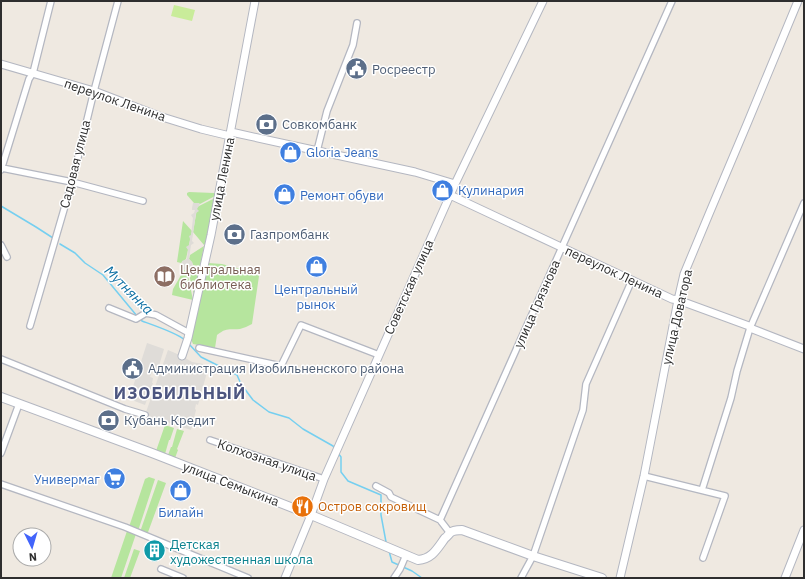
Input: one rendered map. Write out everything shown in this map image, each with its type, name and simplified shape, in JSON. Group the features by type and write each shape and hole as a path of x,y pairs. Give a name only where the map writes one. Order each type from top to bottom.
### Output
{"main road":[{"name":"улица Семыкина","path":"1,397 165,458 311,515 418,560 424,560 429,557 450,533"},
{"path":"450,533 455,530 462,530 533,556 602,578"}],"street":[{"path":"51,1 32,73 1,169 72,182 143,201"},
{"name":"Садовая улица","path":"30,326 72,182 118,1"},
{"name":"улица Ленина","path":"182,356 188,338 211,235 255,1"},
{"name":"Советская улица","path":"286,578 324,480 450,195 543,1"},
{"name":"улица Грязнова","path":"440,520 672,1"},
{"name":"улица Доватора","path":"620,578 644,476 684,274 798,1"},
{"path":"317,151 327,111 353,45 357,23"},
{"name":"переулок Ленина","path":"1,64 94,91 159,116 201,129 317,151 415,172 455,184"},
{"name":"переулок Ленина","path":"450,195 672,299 749,326 750,328 804,349"},
{"path":"702,490 731,398 737,371 750,328 804,203"},
{"path":"1,245 7,257"},
{"path":"521,578 533,556 583,410 586,384 632,280"},
{"path":"108,308 136,319 146,313 156,315 188,338"},
{"path":"199,348 281,366 300,325 379,355"},
{"path":"1,359 145,415"},
{"path":"1,453 19,404"},
{"name":"Колхозная улица","path":"210,440 324,480"},
{"path":"644,476 725,496 703,558"},
{"path":"1,484 126,528 248,578"},
{"path":"376,486 389,494 391,497 440,520 450,533"},
{"path":"785,578 804,530"},
{"path":"394,578 406,555"},
{"path":"161,569 183,578"}],"green space":[{"path":"174,5 195,10 192,21 171,16"},
{"path":"189,192 216,194 200,204 194,203 187,195"},
{"path":"215,198 204,245 193,232 197,207"},
{"path":"183,221 192,231 186,259 181,263 177,262"},
{"path":"204,246 200,266 193,265 189,259 190,255"},
{"path":"208,263 222,264 241,269 255,268 259,276 252,324 240,329 228,329 220,332 217,335 215,348 193,344 191,339"},
{"path":"193,267 200,268 194,295 188,270"},
{"path":"184,270 187,271 193,300 172,295 173,289"},
{"path":"165,425 174,428 165,454 156,451"},
{"path":"177,429 184,431 175,458 168,455"},
{"path":"149,477 155,479 138,531 129,527 145,479"},
{"path":"158,480 166,483 147,535 140,532"},
{"path":"127,531 136,534 121,578 111,578"},
{"path":"134,549 140,551 130,578 124,578"}],"shaded area":[{"path":"193,203 200,204 197,209 199,211 196,213 192,241 194,243 191,245 189,259 193,266 187,271 183,269 181,265 182,261 187,259 188,250 186,247 189,245 189,236 191,235 193,218 191,215 195,210 192,210"},
{"path":"147,343 164,349 158,369 155,373 152,372 150,377 153,378 153,383 145,405 129,399"},
{"path":"168,350 192,362 209,365 198,405 196,404 191,430 145,415"}],"waterway":[{"name":"Мутнянка","path":"1,206 53,238"},
{"name":"Мутнянка","path":"60,244 75,253 85,263 103,275 137,316"},
{"name":"Мутнянка","path":"140,318 142,321 171,332 185,340"},
{"name":"Мутнянка","path":"189,344 201,357 237,375 241,384 253,400 269,412 289,418 303,429 333,446 335,449"},
{"name":"Мутнянка","path":"338,453 341,457 341,472 348,481 381,495 381,515 386,542"},
{"name":"Мутнянка","path":"389,551 392,562 412,571 422,578"}],"place":[{"name":"Росреестр","path":"357,69"},
{"name":"Совкомбанк","path":"267,124"},
{"name":"Gloria Jeans","path":"290,152"},
{"name":"Кулинария","path":"442,190"},
{"name":"Ремонт обуви","path":"284,195"},
{"name":"Газпромбанк","path":"234,234"},
{"name":"Центральный рынок","path":"316,267"},
{"name":"Центральная библиотека","path":"164,276"},
{"name":"Администрация Изобильненского района","path":"132,368"},
{"name":"Кубань Кредит","path":"108,420"},
{"name":"Универмаг","path":"115,479"},
{"name":"Билайн","path":"181,490"},
{"name":"Остров сокровищ","path":"302,506"},
{"name":"Детская художественная школа","path":"155,551"}],"district":[{"name":"ИЗОБИЛЬНЫЙ","path":"180,393"}]}
